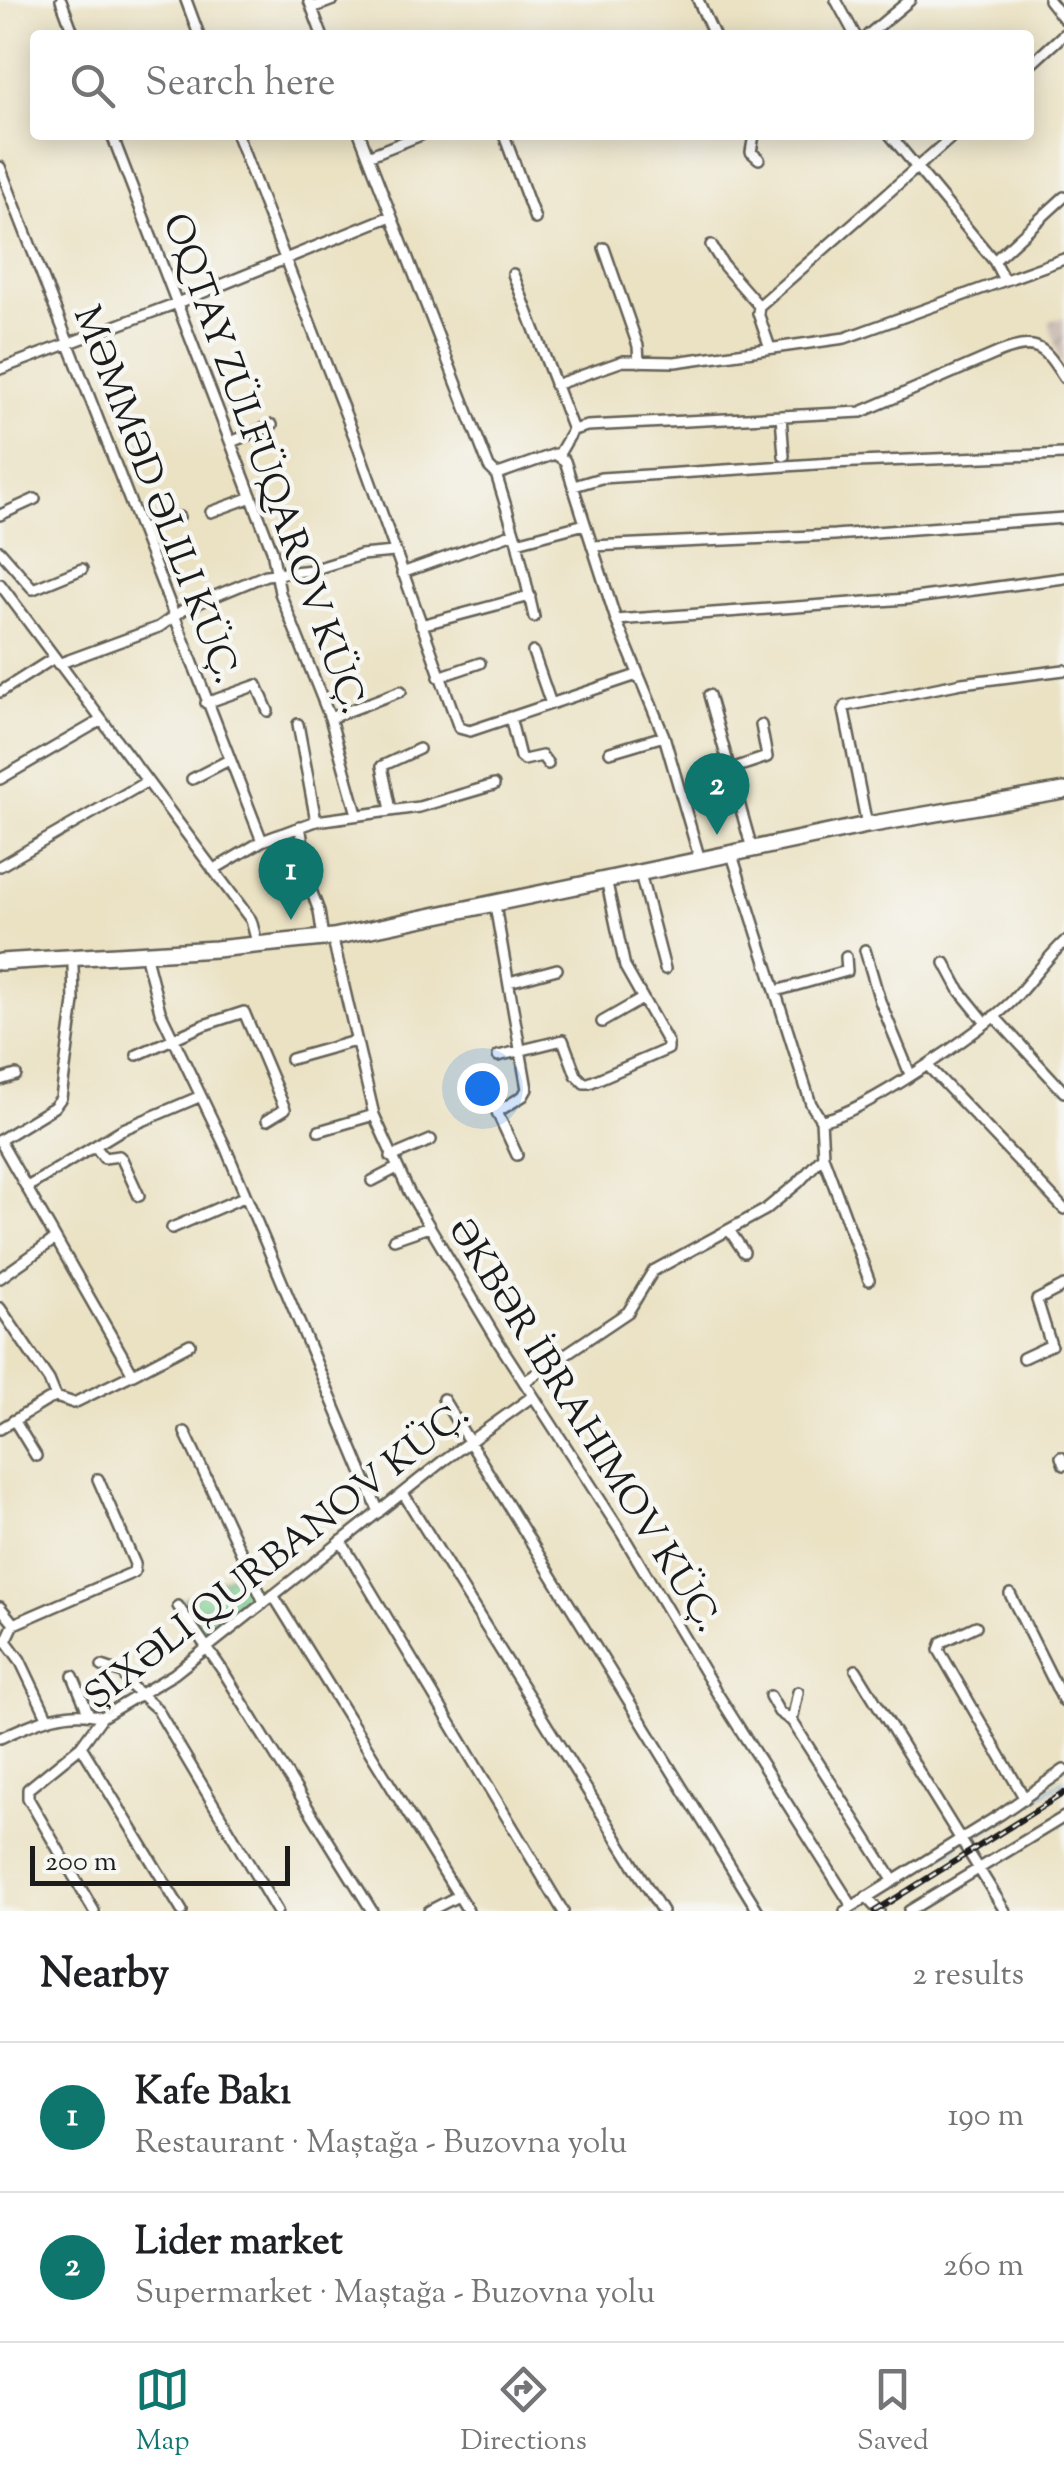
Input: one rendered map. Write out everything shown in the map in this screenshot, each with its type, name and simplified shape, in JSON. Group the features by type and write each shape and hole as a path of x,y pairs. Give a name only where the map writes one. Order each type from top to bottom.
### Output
{"main road":[{"path":"329,941 866,825 1064,790"},
{"path":"0,971 147,961 329,941 496,912 734,860 1064,798"},
{"path":"0,962 258,949"}],"street":[{"path":"60,0 72,30"},
{"path":"186,0 197,30"},
{"path":"320,30 310,4 334,0"},
{"path":"698,0 712,30"},
{"path":"836,0 852,30"},
{"path":"874,30 910,0"},
{"path":"1049,0 1064,18"},
{"path":"1034,61 1064,34"},
{"name":"OQTAY ZÜLFÜQAROV KÜÇ.","path":"114,140 274,558 280,593 330,718 356,814"},
{"path":"239,140 354,436 438,677 462,731 637,675"},
{"path":"362,140 481,448 496,474 534,616"},
{"path":"368,156 408,140"},
{"path":"506,140 535,219"},
{"path":"753,140 751,152 759,160"},
{"path":"894,140 994,262 1004,280"},
{"path":"770,348 759,306 949,140"},
{"name":"MƏMMƏD ƏLILI KÜÇ.","path":"0,167 262,841"},
{"path":"994,262 1064,197"},
{"path":"0,369 177,303 391,216"},
{"path":"712,244 724,266 759,306"},
{"path":"604,248 640,362"},
{"path":"555,384 612,364 676,362 858,335 1064,258"},
{"path":"513,274 574,430"},
{"path":"496,474 559,454 574,430 588,426 869,410 990,356 1023,346 1045,350 1064,378"},
{"path":"781,416 784,456"},
{"path":"231,442 272,425"},
{"path":"559,454 574,486 616,620 664,736 700,860"},
{"path":"574,486 601,478 832,463 1064,454"},
{"path":"211,512 252,497"},
{"path":"0,515 35,499"},
{"path":"142,530 179,516"},
{"path":"592,546 834,535 1064,518"},
{"path":"402,573 516,538 585,524"},
{"path":"0,550 33,589 82,569"},
{"path":"0,692 56,661 159,627 186,608 275,572 312,570 360,555 394,552"},
{"path":"616,620 906,599 1064,578"},
{"path":"0,584 250,920 258,949"},
{"path":"422,625 530,596"},
{"path":"534,652 551,704"},
{"path":"438,677 480,663"},
{"path":"866,825 846,706 962,683 1064,670"},
{"path":"206,703 257,685 268,711"},
{"path":"330,718 402,691"},
{"path":"709,695 752,849"},
{"path":"510,717 520,757 524,760 542,756 548,764"},
{"path":"0,779 100,721"},
{"path":"298,724 316,822"},
{"path":"728,770 767,757 761,725"},
{"path":"610,752 664,736"},
{"path":"391,810 382,766 420,749"},
{"path":"192,778 229,760"},
{"path":"0,866 146,782"},
{"path":"213,870 262,841 300,826 356,814 419,807 494,785"},
{"name":"ƏKBƏR İBRAHIMOV KÜÇ.","path":"300,826 311,890 329,941 374,1115 391,1157 429,1227 849,1908"},
{"path":"734,860 811,1104 821,1120 823,1156 868,1280"},
{"path":"642,881 665,969"},
{"path":"498,1056 564,1040 576,1075 584,1083 669,1046 622,960 608,888"},
{"path":"496,912 526,1094 497,1112 517,1155"},
{"path":"821,1120 840,1115 927,1065 990,1019 1064,942"},
{"path":"864,950 910,1074"},
{"path":"776,991 844,973 848,969 846,957"},
{"path":"147,961 155,1000 246,1196 379,1512"},
{"path":"945,963 960,990 1064,1092"},
{"path":"74,966 74,1002 60,1098 54,1107 0,1140 133,1374"},
{"path":"509,982 558,969"},
{"path":"602,1022 642,999"},
{"path":"137,1055 244,1012 285,1109 267,1120"},
{"path":"291,1059 355,1041"},
{"path":"927,1065 1064,1210"},
{"path":"0,1080 16,1075"},
{"path":"29,1186 121,1130 200,1096"},
{"path":"319,1131 374,1115"},
{"path":"391,1157 431,1140"},
{"path":"95,1146 104,1158 122,1159 139,1196"},
{"path":"524,1382 628,1312 654,1272 778,1202 823,1156"},
{"path":"372,1181 397,1168"},
{"path":"172,1228 246,1196"},
{"path":"394,1239 429,1227"},
{"path":"729,1230 744,1252"},
{"path":"0,1278 54,1238"},
{"path":"1022,1358 1051,1345 1037,1300 1064,1286"},
{"path":"0,1308 50,1380 56,1397"},
{"path":"0,1430 56,1397 74,1403 190,1344"},
{"path":"94,1911 26,1793 81,1746 102,1717 143,1695 206,1649 533,1396"},
{"path":"443,1399 758,1911"},
{"path":"14,1420 36,1456"},
{"path":"185,1432 268,1599 468,1911"},
{"path":"48,1719 20,1660 6,1641 14,1624 134,1572 135,1564 98,1478"},
{"path":"404,1493 662,1911"},
{"path":"341,1541 564,1911"},
{"path":"1010,1594 1064,1702"},
{"path":"178,1606 224,1671 372,1911"},
{"path":"0,1607 14,1624"},
{"path":"976,1626 942,1642 939,1650 1024,1799"},
{"path":"102,1666 118,1670 157,1708 277,1911"},
{"path":"856,1670 1005,1911"},
{"path":"74,1676 88,1712"},
{"path":"792,1721 798,1692"},
{"path":"770,1696 780,1712 792,1721 892,1880"},
{"path":"0,1738 48,1719 88,1712 102,1717"},
{"path":"81,1746 182,1911"},
{"path":"849,1908 1064,1770"},
{"path":"908,1911 1061,1819 1064,1832"},
{"path":"429,1911 458,1896"},
{"path":"866,1898 879,1911"}],"shaded area":[{"path":"1064,318 1064,364 1059,359 1049,321"}],"green space":[{"path":"242,1570 254,1597 203,1638 182,1600"}],"waterway":[{"path":"968,1842 1064,1780"},
{"path":"945,1854 958,1847"},
{"path":"854,1911 865,1904"}],"railway":[{"path":"875,1911 1064,1793"}],"place":[{"name":"Lider market","path":"717,835"},
{"name":"Kafe Bakı","path":"291,920"}]}
